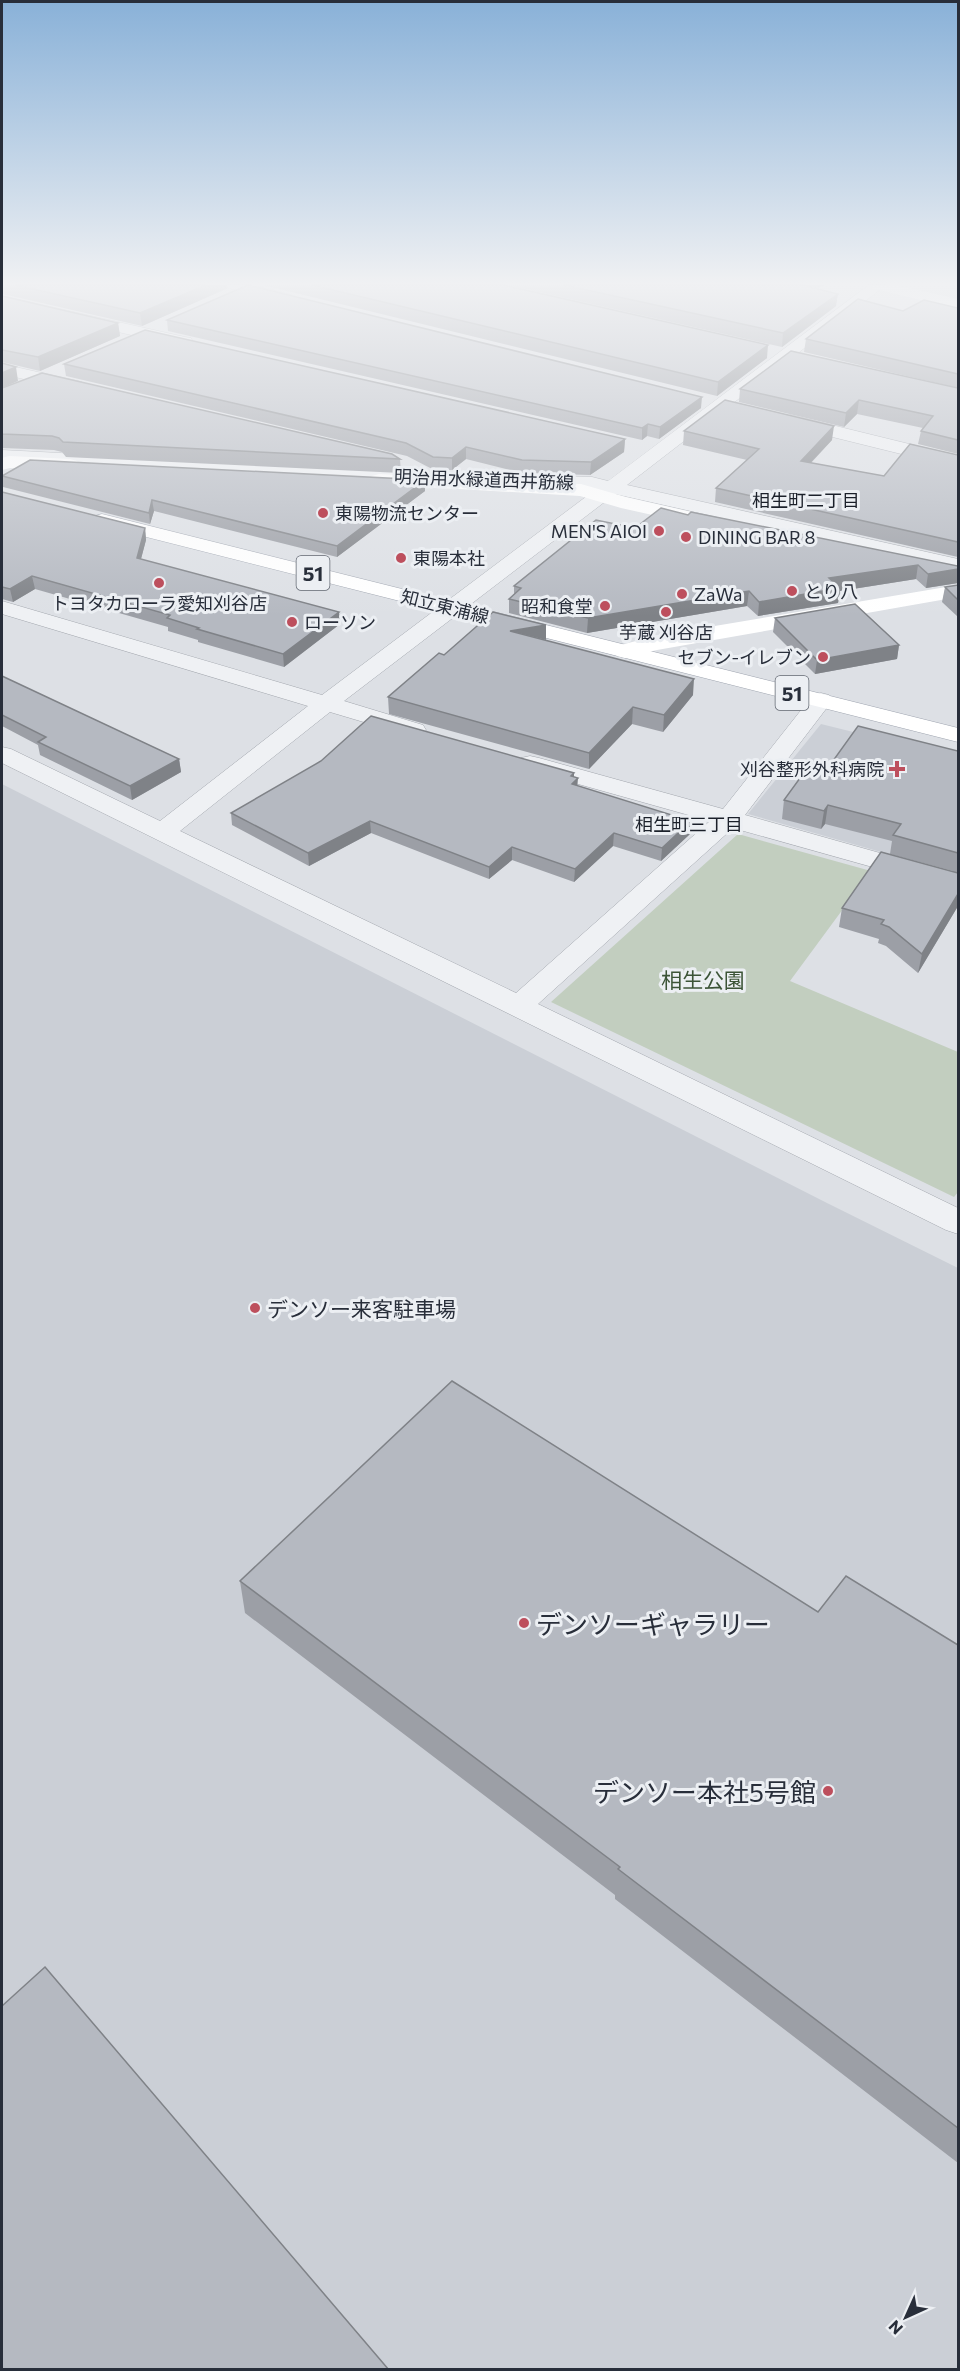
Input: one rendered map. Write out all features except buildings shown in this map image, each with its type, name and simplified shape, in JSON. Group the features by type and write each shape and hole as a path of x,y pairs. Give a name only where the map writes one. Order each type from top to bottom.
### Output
{"street":[{"path":"163,831 324,705 730,396"},
{"path":"700,399 743,410"},
{"path":"777,418 958,462"},
{"path":"637,447 657,451"},
{"name":"明治用水緑道西井筋線","path":"2,456 434,480 592,483 605,491 958,565"},
{"path":"375,457 399,462 434,480"},
{"path":"2,464 9,462 434,480"},
{"path":"605,491 621,502 673,512 734,528 885,557 958,574"},
{"name":"知立東浦線","path":"82,516 958,735"},
{"path":"625,651 655,643 958,591"},
{"path":"2,607 324,705 432,735"},
{"path":"518,1007 729,818 821,700"},
{"path":"2,754 958,1222"},
{"path":"512,758 958,883"}],"shaded area":[{"name":"刈谷整形外科病院","path":"821,724 958,758 958,874 748,814"},
{"path":"2,784 958,1268 958,2369 2,2369"}],"green space":[{"name":"相生公園","path":"738,834 871,871 790,981 958,1052 958,1192 954,1197 551,1002"}],"place":[{"name":"東陽物流センター","path":"323,513"},
{"name":"MEN'S AIOI","path":"659,531"},
{"name":"DINING BAR 8","path":"686,537"},
{"name":"東陽本社","path":"401,558"},
{"name":"トヨタカローラ愛知刈谷店","path":"159,583"},
{"name":"とり八","path":"792,591"},
{"name":"ZaWa","path":"682,594"},
{"name":"昭和食堂","path":"605,606"},
{"name":"芋蔵 刈谷店","path":"666,612"},
{"name":"ローソン","path":"292,622"},
{"name":"セブン-イレブン","path":"823,657"},
{"name":"刈谷整形外科病院","path":"897,769"},
{"name":"デンソー来客駐車場","path":"255,1308"},
{"name":"デンソーギャラリー","path":"524,1623"},
{"name":"デンソー本社5号館","path":"828,1791"}],"district":[{"name":"相生町二丁目","path":"806,500"},
{"name":"相生町三丁目","path":"689,824"}]}
